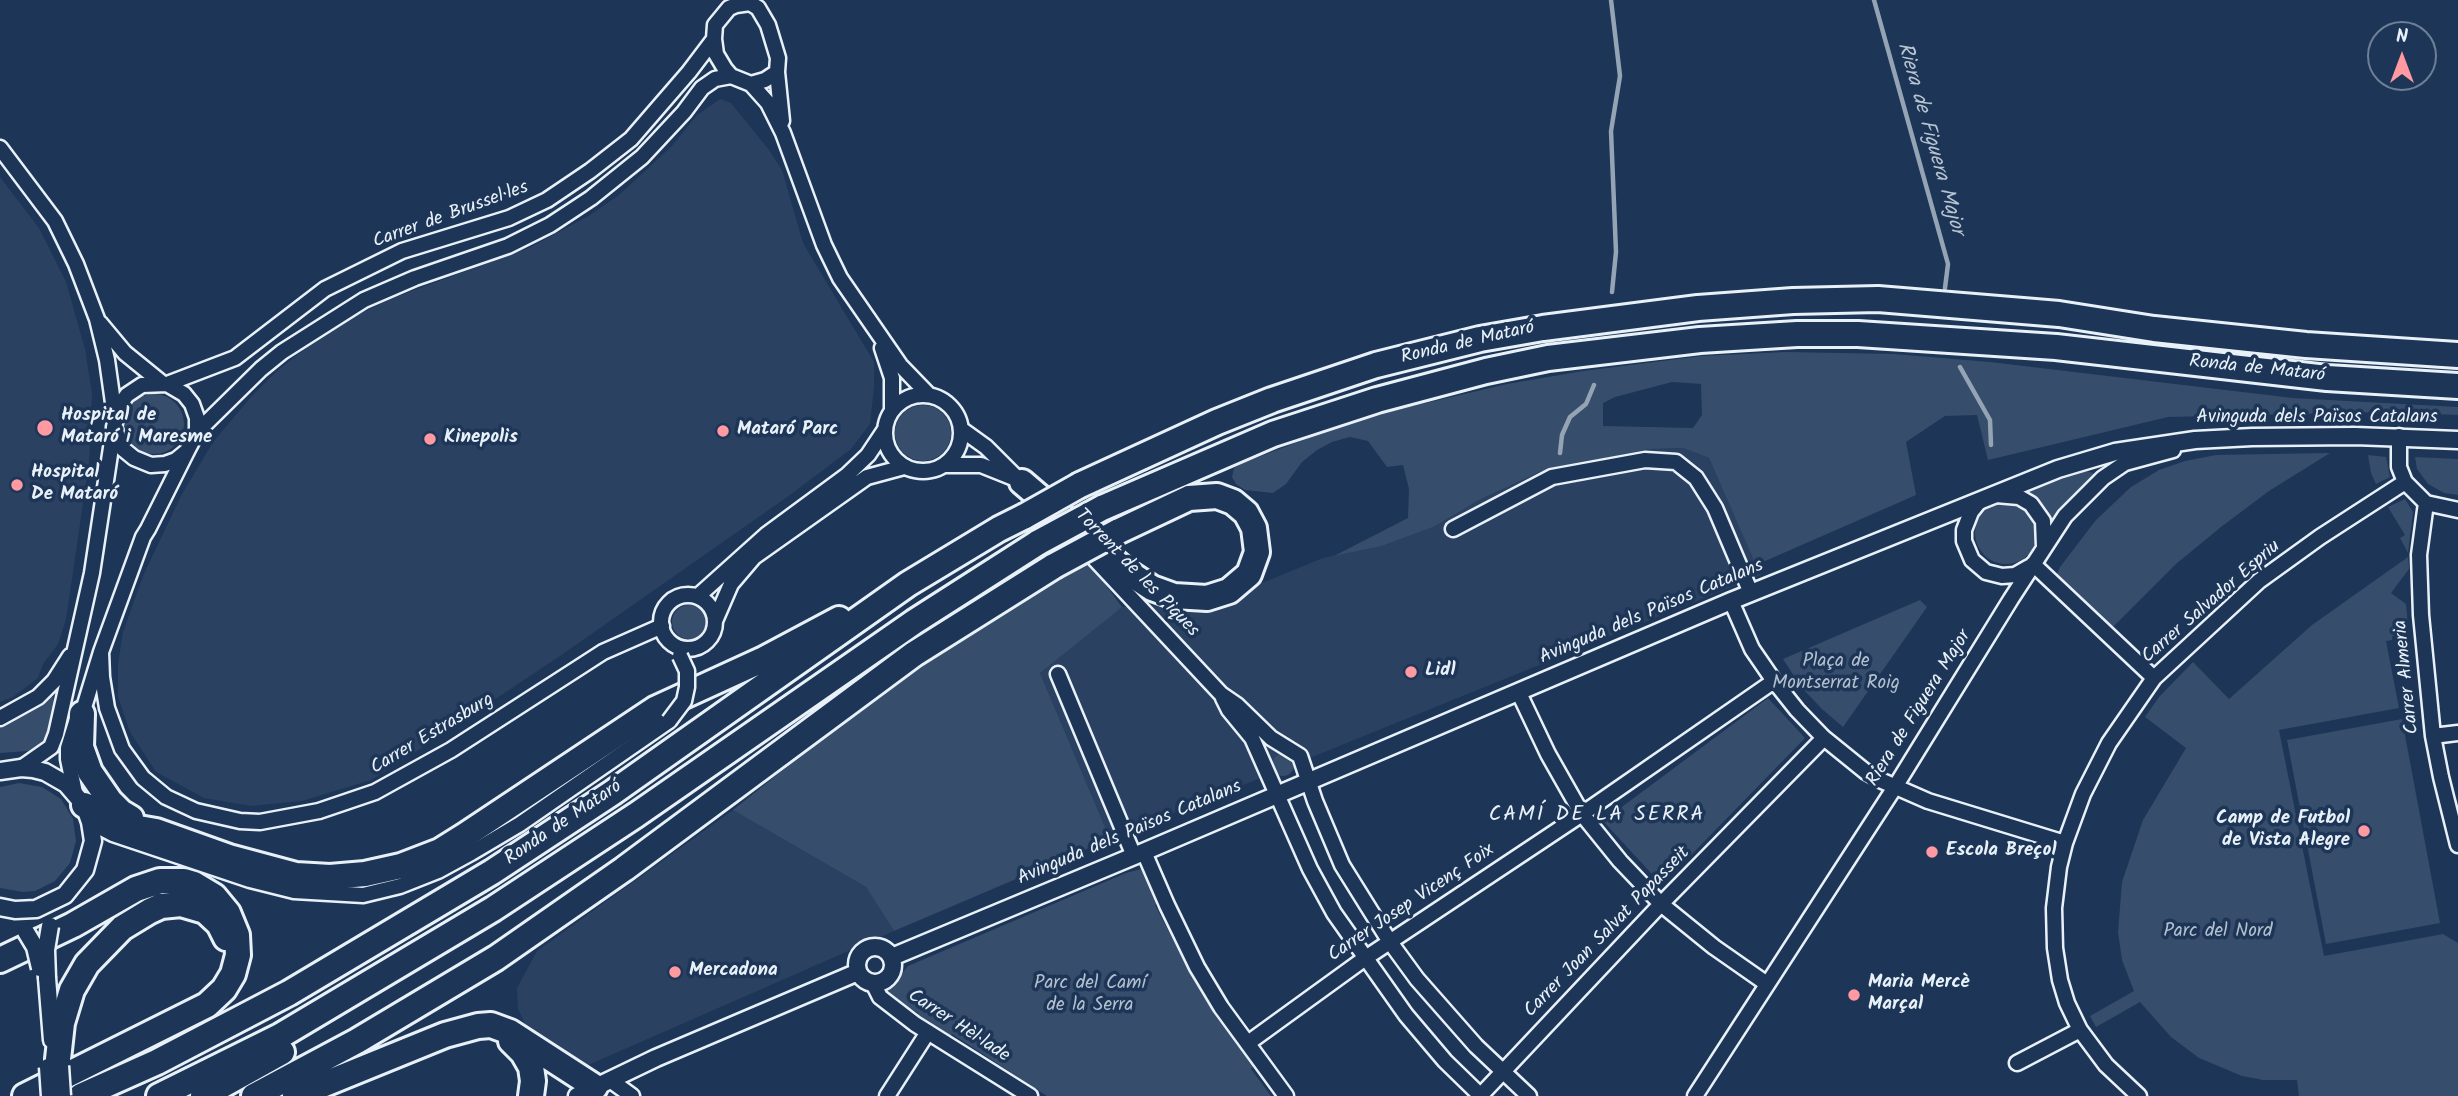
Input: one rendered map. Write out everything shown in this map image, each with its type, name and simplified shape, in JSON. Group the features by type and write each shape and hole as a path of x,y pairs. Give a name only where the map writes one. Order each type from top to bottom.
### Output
{"highway":[{"name":"Ronda de Mataró","path":"81,1096 157,1062 289,993 492,872 612,793 908,584 999,528 1163,445 1272,400 1376,365 1480,339 1542,328 1698,308 1793,301 1878,299 2059,314 2306,345 2458,355"},
{"name":"Ronda de Mataró","path":"159,1096 279,1035 398,967 493,908 636,815 914,622 1039,542 1102,508 1273,434 1327,414 1486,371 1548,358 1700,340 1797,334 1879,336 2056,347 2327,378 2458,386"},
{"path":"254,1096 356,1041 496,958 624,869 914,654 1054,566 1117,532 1189,498 1217,496 1233,502 1246,513 1254,528 1257,552 1249,574 1229,591 1207,598 1174,596 1152,588 1126,571 1021,482"},
{"path":"82,714 81,747 95,781 121,812 156,831 229,857 296,875 353,875 401,866 440,851 655,709 762,660 908,584"},
{"path":"83,807 133,827 156,831"},
{"path":"203,1096 507,918 601,852 636,815"},
{"path":"0,960 61,931 136,889 160,881 184,881 205,889 229,913 237,935 238,955 233,974 224,989 207,1005 24,1096"},
{"path":"24,1096 39,1083 153,1026 207,993 222,976 227,959 226,939 219,924 197,907 171,904 150,911 122,928 87,964 72,990 62,1023 55,1064"},
{"path":"295,1096 407,1050 467,1029 491,1025 510,1031 594,1088"},
{"path":"407,1050 423,1052 484,1031 505,1037 523,1053 531,1067 531,1096"}],"street":[{"path":"720,18 721,0"},
{"path":"731,76 716,54 715,25 736,5 749,2 758,8 771,32 778,58 783,133"},
{"name":"Carrer de Brussel·les","path":"164,384 235,358 326,289 402,251 509,218 547,200 590,172 631,139 690,72 714,39"},
{"path":"751,84 765,80 777,72"},
{"path":"0,909 25,910 56,901 73,888 89,860 93,841 68,759 68,748 143,537 197,432 282,352 364,300 415,278 508,246 550,225 591,198 642,157 684,112 702,88 715,79 731,76 751,84 768,103 783,133 824,245 840,278 900,365 929,395 947,403 959,419 960,445 946,465 925,472 904,467 877,472 853,485 754,557 731,584 707,641 698,647 679,651"},
{"path":"0,148 55,221 76,264 97,319 107,360 115,423 123,449 134,458 152,465 176,460 187,451"},
{"path":"97,319 125,353 164,384 184,394 192,404 197,418 197,432"},
{"path":"698,596 766,535 834,486 868,455 884,430 892,410 891,378 876,330"},
{"path":"8,768 51,747 77,646 92,573 119,406 127,395 142,385 164,384"},
{"path":"892,410 908,398 929,395"},
{"name":"Torrent de les Piques","path":"961,429 986,447 1021,482 1221,694 1237,705 1261,730 1300,756 1315,801 1342,864 1390,942 1447,1014 1502,1073 1529,1096"},
{"path":"884,430 886,445 893,457 904,467"},
{"path":"2399,436 2399,467 2405,482 2426,503 2458,510"},
{"name":"Avinguda dels Països Catalans","path":"892,957 1520,693 1731,601 2058,469 2147,445 2232,438 2399,436 2458,440"},
{"name":"Riera de Figuera Major","path":"1695,1096 1704,1089 1767,984 1895,787 2065,516 2103,478 2125,463 2145,456 2232,438"},
{"path":"1453,530 1552,477 1645,460 1676,462 1696,478 1715,508 1751,593"},
{"name":"Torrent de les Piques","path":"946,465 981,465 1021,482"},
{"name":"Carrer Salvador Espriu","path":"2138,1096 2106,1065 2080,1030 2060,980 2055,948 2054,908 2065,843 2083,794 2109,743 2154,678 2259,581 2320,537 2405,482"},
{"path":"1996,495 2019,497 2031,504 2045,530 2043,551"},
{"path":"1979,502 1971,512 1964,530 1964,541 1972,560 1986,572 2002,576 2015,575 2033,564 2154,678"},
{"name":"Carrer Almeria","path":"2426,503 2419,555 2421,615 2433,736 2458,845"},
{"path":"8,768 45,772 66,784 83,807 113,834 250,880 294,891 363,895 400,886 438,871 471,853 520,824 669,722 684,701 687,671 679,651 667,638 662,617 671,601 679,596 698,596 713,610 715,621"},
{"path":"1731,601 1752,649 1774,681 1824,738 1866,772 1895,787 1972,816 2065,843"},
{"name":"Carrer Estrasburg","path":"101,652 107,708 122,749 143,778 166,797 196,811 240,821 260,822 298,816 375,792 424,766 603,652 662,626"},
{"path":"0,719 38,697 54,681 77,646"},
{"path":"1058,674 1139,854 1197,967 1221,1007 1286,1096"},
{"name":"Carrer Josep Vicenç Foix","path":"1248,1043 1364,959 1582,814 1774,681"},
{"path":"1520,693 1548,754 1582,814 1620,861 1661,904 1714,947 1767,984"},
{"name":"Torrent de les Piques","path":"1221,694 1229,710 1252,738 1334,914 1413,1024 1480,1096"},
{"path":"2433,736 2458,733"},
{"name":"Carrer Joan Salvat Papasseit","path":"1480,1096 1661,904 1824,738"},
{"path":"1264,765 1269,751 1287,746"},
{"path":"44,980 50,926 59,910 89,877 92,870 89,860"},
{"path":"0,909 26,932 37,956 44,980 62,1096"},
{"path":"883,948 892,957 894,967 883,982 864,980 858,972 858,959 866,949 883,948"},
{"path":"594,1088 858,972"},
{"name":"Carrer Hèl·lade","path":"873,983 880,997 928,1032 1030,1096"},
{"path":"2017,1063 2080,1030"},
{"path":"887,1096 928,1032"},
{"path":"50,1096 55,1064"},
{"path":"594,1088 632,1096"}],"shaded area":[{"path":"720,99 731,103 782,170 803,243 874,362 870,424 851,449 790,495 560,656 371,780 302,801 251,806 204,798 156,772 130,732 118,697 118,664 123,632 143,576 181,496 213,442 278,370 321,336 390,299 529,248 590,215 619,195 671,147 697,115"},
{"name":"Hospital de Mataró i Maresme","path":"0,177 39,228 66,282 85,349 92,393 89,463 66,619 58,644 43,664 38,678 13,697 0,702"},
{"path":"1683,448 1709,458 1761,575 1110,839 1040,673 1077,638 1122,607 1179,606 1242,591 1323,558 1382,546 1432,527 1481,499 1542,471 1650,449"},
{"path":"733,810 866,887 894,931 579,1069 542,1045 525,1024 518,1009 517,988 537,951"}],"green space":[{"path":"1785,352 1894,354 1990,362 2293,398 2458,407 2458,415 2385,412 2168,417 1988,460 1977,415 1945,416 1906,442 1916,495 1756,565 1709,458 1683,448 1650,449 1542,471 1481,499 1433,527 1382,546 1334,556 1408,518 1409,489 1403,465 1387,467 1368,441 1350,437 1317,450 1302,462 1286,484 1273,493 1245,490 1236,484 1232,477 1234,468 1243,463 1316,435 1392,411 1507,384 1702,356","holes":["1672,382 1701,384 1702,415 1693,428 1603,426 1603,403 1615,397"]},
{"path":"154,394 175,403 184,424 175,445 154,454 133,445 124,424 133,403"},
{"path":"917,405 929,405 939,409 947,417 951,433 947,449 939,457 929,461 917,461 907,457 899,449 895,439 895,427 899,417 907,409"},
{"path":"2330,453 2269,491 2221,527 2176,564 2113,627 2056,577 2060,567 2096,520 2131,487 2159,470 2216,455"},
{"path":"2368,455 2386,457 2390,477 2376,484"},
{"path":"2415,457 2458,459 2458,495 2444,493 2428,484 2417,469"},
{"path":"2086,471 2093,473 2093,477 2073,495 2052,521 2029,495 2031,489"},
{"path":"2405,499 2413,512 2408,553 2400,538 2405,535 2388,507"},
{"path":"2000,502 2012,502 2028,511 2035,521 2035,545 2028,555 2012,564 2000,564 1989,559 1980,550 1975,539 1975,527 1980,516 1989,507"},
{"path":"1085,557 1122,607 1040,673 1110,839 894,931 866,887 733,810 803,754 962,637"},
{"name":"Parc del Nord","path":"2408,557 2409,569 2391,593 2406,604 2409,636 2392,636 2392,640 2386,641 2399,708 2279,730 2324,956 2443,934 2458,943 2458,1096 2299,1096 2297,1080 2263,1080 2242,1076 2199,1058 2171,1037 2140,1002 2096,1027 2090,1016 2134,991 2122,960 2118,932 2122,882 2143,820 2186,748 2145,717 2159,697 2193,662 2229,699 2312,625"},
{"name":"Plaça de Montserrat Roig","path":"1920,600 1927,607 1843,727 1801,687 1783,659"},
{"path":"689,605 701,610 706,622 701,634 689,639 677,634 672,622 677,610"},
{"path":"50,696 53,697 55,705 45,739 28,751 0,753 0,725 29,712"},
{"path":"1768,698 1805,738 1662,885 1603,821"},
{"name":"Camp de Futbol de Vista Alegre","path":"2402,719 2440,923 2326,944 2287,740"},
{"path":"1283,754 1291,757 1294,765 1291,773 1283,776 1275,773 1272,765 1275,757"},
{"path":"19,783 42,787 61,799 73,819 76,841 70,863 55,881 35,891 0,888 0,787"},
{"name":"Parc del Camí de la Serra","path":"1141,869 1147,873 1160,902 1155,905 1195,982 1220,1022 1225,1020 1255,1065 1251,1069 1271,1096 1047,1096 952,1034 948,1038 915,1018 918,1013 881,992 890,988 908,966"}],"waterway":[{"path":"1611,0 1620,76 1611,131 1616,252 1612,292"},
{"name":"Riera de Figuera Major","path":"1874,0 1948,264 1945,288"},
{"name":"Riera de Figuera Major","path":"1960,367 1990,420 1991,445"},
{"path":"1560,453 1562,435 1570,417 1586,404 1594,385"}],"place":[{"name":"Hospital de Mataró i Maresme","path":"45,428"},
{"name":"Mataró Parc","path":"723,431"},
{"name":"Kinepolis","path":"430,439"},
{"name":"Hospital De Mataró","path":"17,485"},
{"name":"Lidl","path":"1411,672"},
{"name":"Camp de Futbol de Vista Alegre","path":"2364,831"},
{"name":"Escola Breçol","path":"1932,852"},
{"name":"Mercadona","path":"675,972"},
{"name":"Maria Mercè Marçal","path":"1854,995"}],"district":[{"name":"CAMÍ DE LA SERRA","path":"1597,816"}]}
